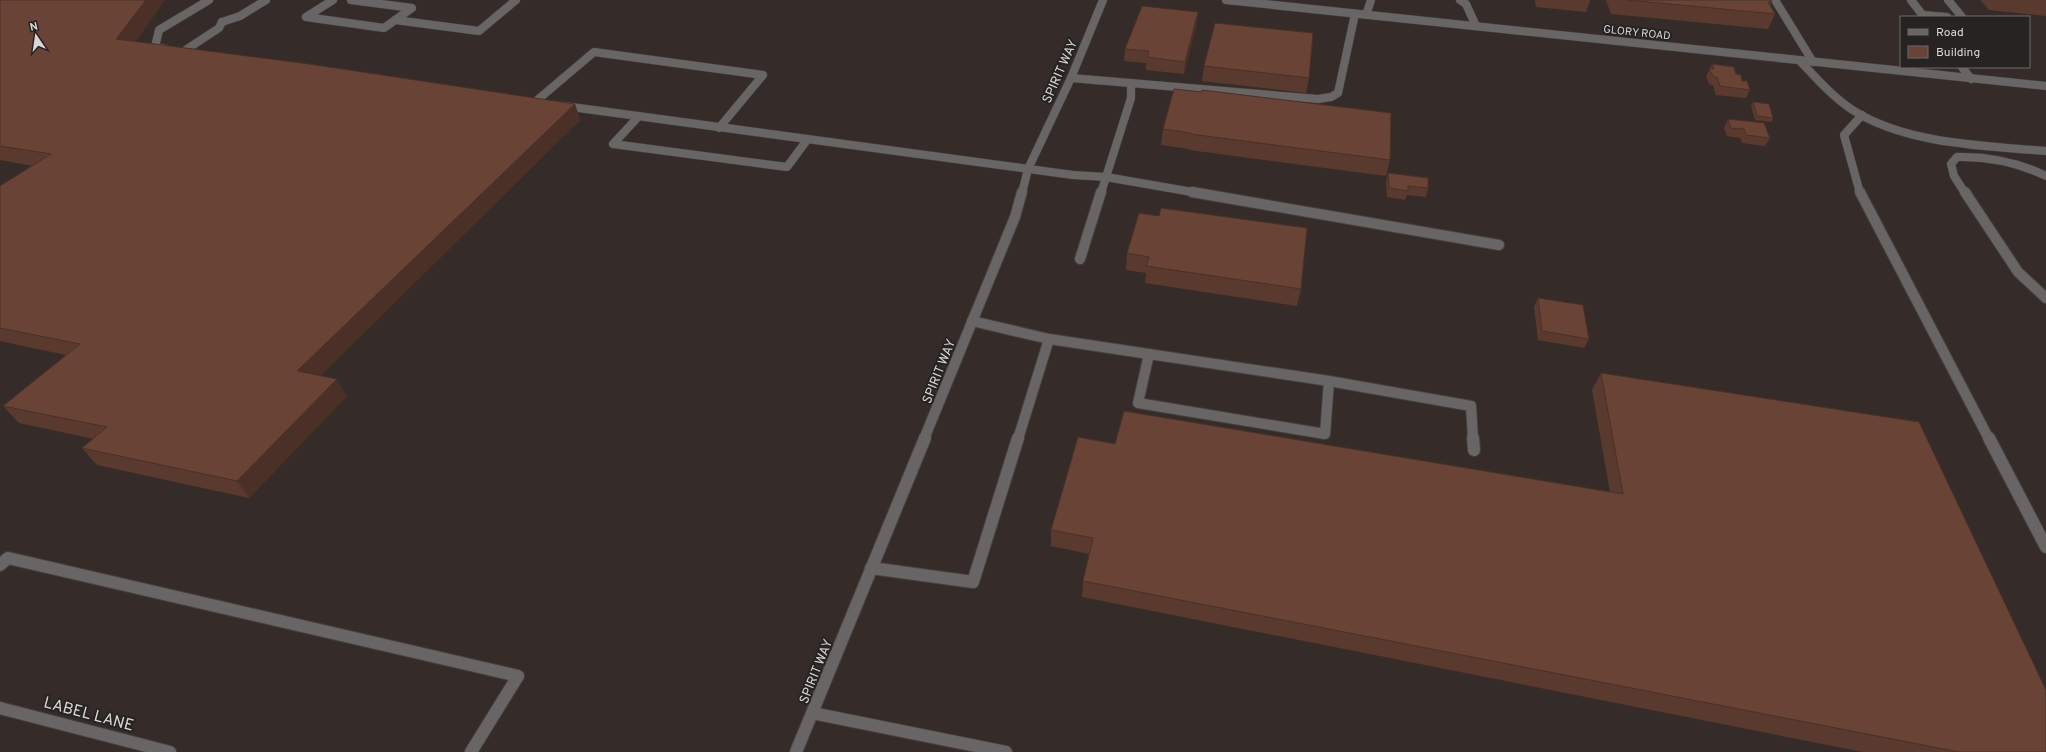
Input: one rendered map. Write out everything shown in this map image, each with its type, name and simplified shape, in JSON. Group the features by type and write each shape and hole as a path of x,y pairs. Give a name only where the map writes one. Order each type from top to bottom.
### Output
{"street":[{"path":"199,54 155,47 159,30 208,0"},
{"path":"184,51 219,28 222,22 240,16 266,0"},
{"path":"333,0 306,17 384,28 412,8 351,0"},
{"path":"395,20 479,31 516,0"},
{"name":"SPIRIT WAY","path":"796,752 1015,217 1028,169 1071,78 1103,0"},
{"name":"GLORY ROAD","path":"1226,0 2046,86"},
{"path":"1366,15 1371,0"},
{"path":"1775,0 1813,62"},
{"path":"1911,0 1923,16"},
{"path":"1948,0 1961,16"},
{"path":"1464,1 1476,26"},
{"path":"1071,78 1318,98 1331,97 1338,93 1355,14"},
{"path":"719,128 763,75 594,52 531,101 719,128 1073,175 1106,176 1499,245"},
{"path":"1800,61 1839,100 1862,115 1916,135 2046,151"},
{"path":"1963,68 1971,79"},
{"path":"1080,259 1131,98 1131,83"},
{"path":"1862,115 1844,136 1862,195 2046,548"},
{"path":"639,116 613,144 788,167 807,140"},
{"path":"2046,176 2032,169 2000,160 1957,157 1950,164 1954,176 2018,272 2046,298"},
{"path":"972,321 1049,339 1329,381 1471,406 1474,450"},
{"path":"871,568 973,582 1049,339"},
{"path":"1149,354 1138,403 1325,434 1329,381"},
{"path":"3,559 518,676 471,752"},
{"name":"LABEL LANE","path":"0,708 170,752"},
{"path":"812,713 1006,752"}],"shaded area":[{"path":"0,0 2046,0 2046,752 0,752"}],"building":[{"path":"0,0 146,0 116,39 309,64 575,104 297,371 337,379 237,481 82,448 107,427 3,406 80,344 0,328 0,186 51,154 0,146"},
{"path":"1628,0 1771,0 1772,2 1768,2 1775,14"},
{"path":"1142,6 1198,12 1185,62 1147,57 1149,51 1125,49"},
{"path":"1215,23 1313,33 1309,78 1204,66"},
{"path":"1712,64 1734,67 1736,74 1741,75 1742,81 1747,81 1750,90 1720,86 1717,77 1714,77 1709,69 1714,69"},
{"path":"1174,89 1202,92 1202,90 1391,113 1390,160 1190,134 1191,133 1163,129"},
{"path":"1753,102 1769,104 1773,118 1757,116"},
{"path":"1728,119 1764,123 1770,138 1746,135 1744,129 1731,128"},
{"path":"1388,173 1428,178 1428,188 1408,186 1408,191 1389,188"},
{"path":"1161,208 1307,228 1301,289 1146,266 1149,257 1127,253 1139,213 1159,216"},
{"path":"1538,298 1583,305 1589,339 1542,331"},
{"path":"1601,373 1919,422 2046,690 2046,752 1959,752 1083,581 1093,538 1051,530 1078,437 1115,444 1124,411 1623,494"}]}
